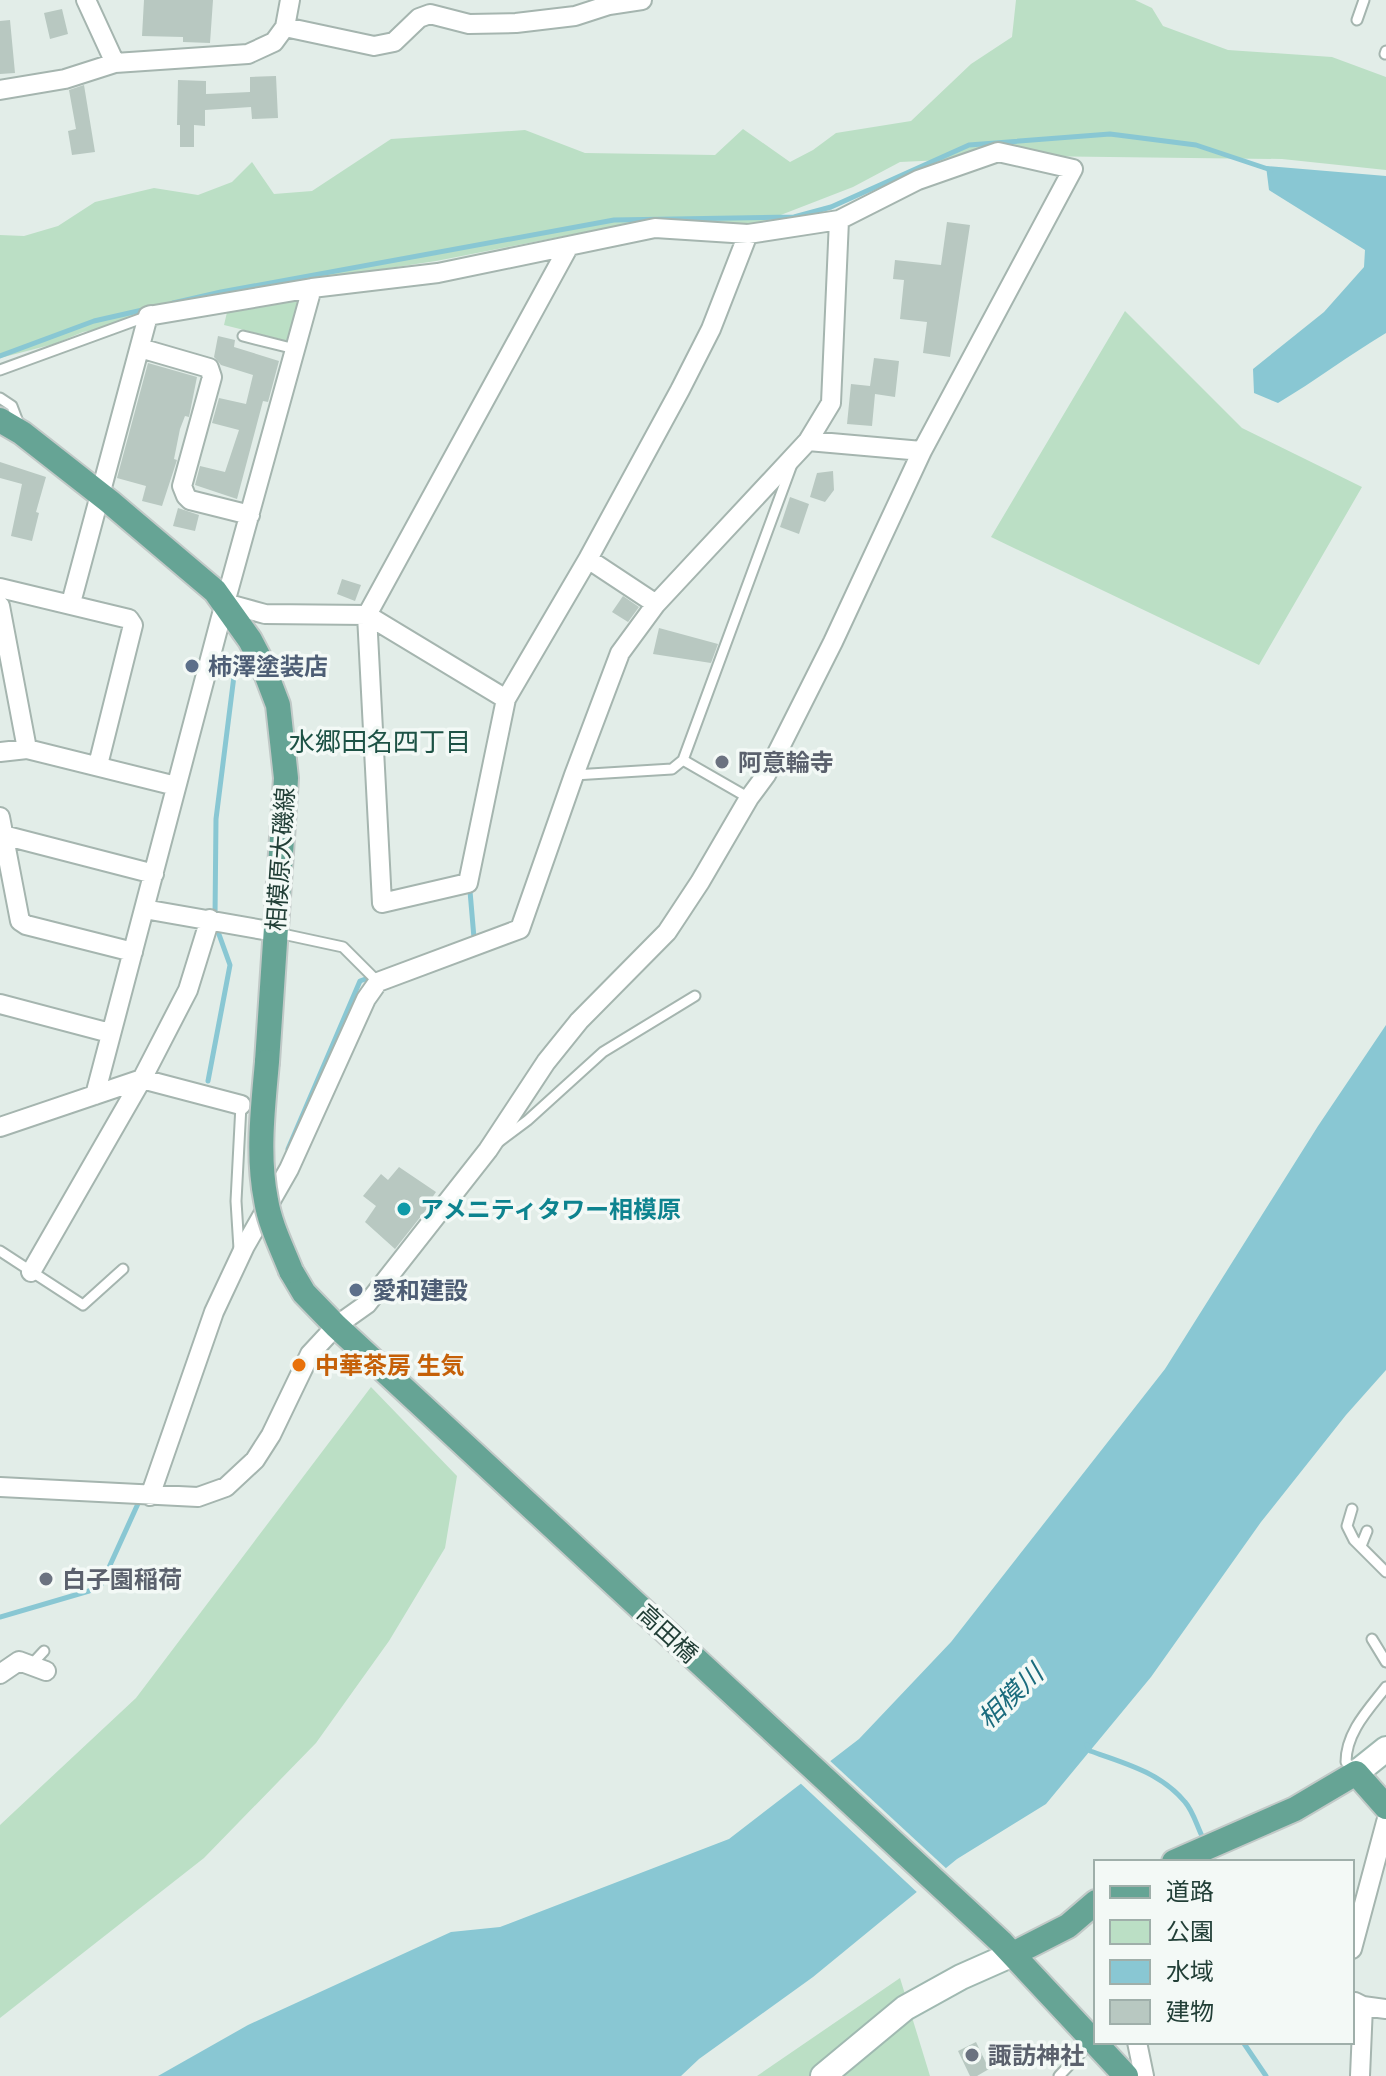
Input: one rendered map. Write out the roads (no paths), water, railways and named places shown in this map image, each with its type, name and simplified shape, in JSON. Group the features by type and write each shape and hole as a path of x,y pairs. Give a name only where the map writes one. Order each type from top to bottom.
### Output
{"main road":[{"name":"相模原大磯線","path":"0,420 22,433 100,494 225,603 262,663 278,705 286,778 262,1116 262,1176 269,1213 291,1271"},
{"name":"高田橋","path":"291,1271 304,1293 343,1333 1007,1948 1093,2040"},
{"path":"1179,1860 1295,1809 1356,1773 1386,1749"},
{"path":"1356,1773 1383,1798"},
{"path":"823,2076 905,2008 1007,1948 1068,1926 1094,1904"},
{"name":"高田橋","path":"1097,2044 1126,2076"}],"street":[{"path":"86,0 115,63"},
{"path":"0,90 65,79 115,63 248,54 282,36 290,0"},
{"path":"285,27 374,46 394,42 419,18 430,14 469,24 536,22 575,8 642,0"},
{"path":"0,1487 198,1497 212,1494 241,1475 271,1435 310,1354 343,1333 367,1304 488,1150 546,1062 579,1021 667,932 700,882 766,775 833,642 922,451 1073,169 998,152 918,180 839,220 748,234 655,228 438,273 312,288 150,316 71,603"},
{"path":"150,1496 214,1312 240,1257 289,1169 374,977 520,929 620,653 656,604 795,458 831,403 839,220"},
{"path":"569,246 367,615 382,903 468,883 506,699 588,559 711,329 748,234"},
{"path":"95,1095 312,288"},
{"path":"140,348 209,368 212,377 183,491 190,500 250,515"},
{"path":"808,441 922,451"},
{"path":"588,559 656,604"},
{"path":"0,588 129,619 133,625 98,765"},
{"path":"225,603 265,614 367,615 506,699"},
{"path":"0,606 6,668 27,749"},
{"path":"0,752 27,749 176,786"},
{"path":"133,952 22,923 17,917 2,826 154,874"},
{"path":"144,909 275,932"},
{"path":"31,1272 142,1079 188,990 210,919"},
{"path":"0,1004 110,1033"},
{"path":"0,1127 142,1079 241,1105"},
{"path":"0,1674 15,1662 38,1668"},
{"path":"1354,1942 1386,1822"},
{"path":"1360,2076 1358,2004 1386,2009"},
{"path":"1137,2044 1144,2076"}],"lane":[{"path":"1357,20 1364,0"},
{"path":"0,370 150,316"},
{"path":"243,336 295,349"},
{"path":"0,398 12,406 22,433"},
{"path":"574,775 672,769 683,760 795,458"},
{"path":"683,760 749,798"},
{"path":"275,932 343,947 374,977"},
{"path":"488,1150 528,1120 603,1052 695,996"},
{"path":"240,1257 236,1201 241,1105"},
{"path":"0,1251 83,1305 123,1269"},
{"path":"1352,1509 1347,1526 1386,1572"},
{"path":"1361,1546 1367,1531"},
{"path":"1372,1639 1386,1662"},
{"path":"38,1668 44,1651"},
{"path":"1356,1773 1346,1762 1352,1732 1386,1687"},
{"path":"1059,2076 1093,2040"}],"water":[{"path":"1266,166 1386,176 1386,333 1278,403 1254,393 1253,369 1324,312 1364,267 1365,250 1269,190"},
{"name":"相模川","path":"1386,1025 1386,1370 1261,1522 1151,1677 1046,1804 957,1859 813,1977 699,2059 681,2076 158,2076 248,2025 451,1932 500,1927 729,1839 859,1739 951,1642 1165,1369 1318,1126"}],"waterway":[{"path":"173,303 614,220 794,217 831,207 969,145 1110,134 1196,145 1271,170"},
{"path":"0,356 94,321 147,309"},
{"path":"215,916 216,819 235,668"},
{"path":"470,891 474,938 470,940"},
{"path":"208,1081 230,965 216,926"},
{"path":"288,1149 360,981 371,977"},
{"path":"0,1617 101,1585 141,1497"},
{"path":"1087,1745 1090,1751 1142,1770 1165,1783 1188,1806 1202,1836"},
{"path":"1244,2044 1266,2076"}],"place":[{"name":"柿澤塗装店","path":"192,666"},
{"name":"阿意輪寺","path":"722,762"},
{"name":"アメニティタワー相模原","path":"404,1209"},
{"name":"愛和建設","path":"356,1290"},
{"name":"中華茶房 生気","path":"299,1365"},
{"name":"白子園稲荷","path":"46,1579"},
{"name":"諏訪神社","path":"972,2055"}],"district":[{"name":"水郷田名四丁目","path":"380,741"}]}
